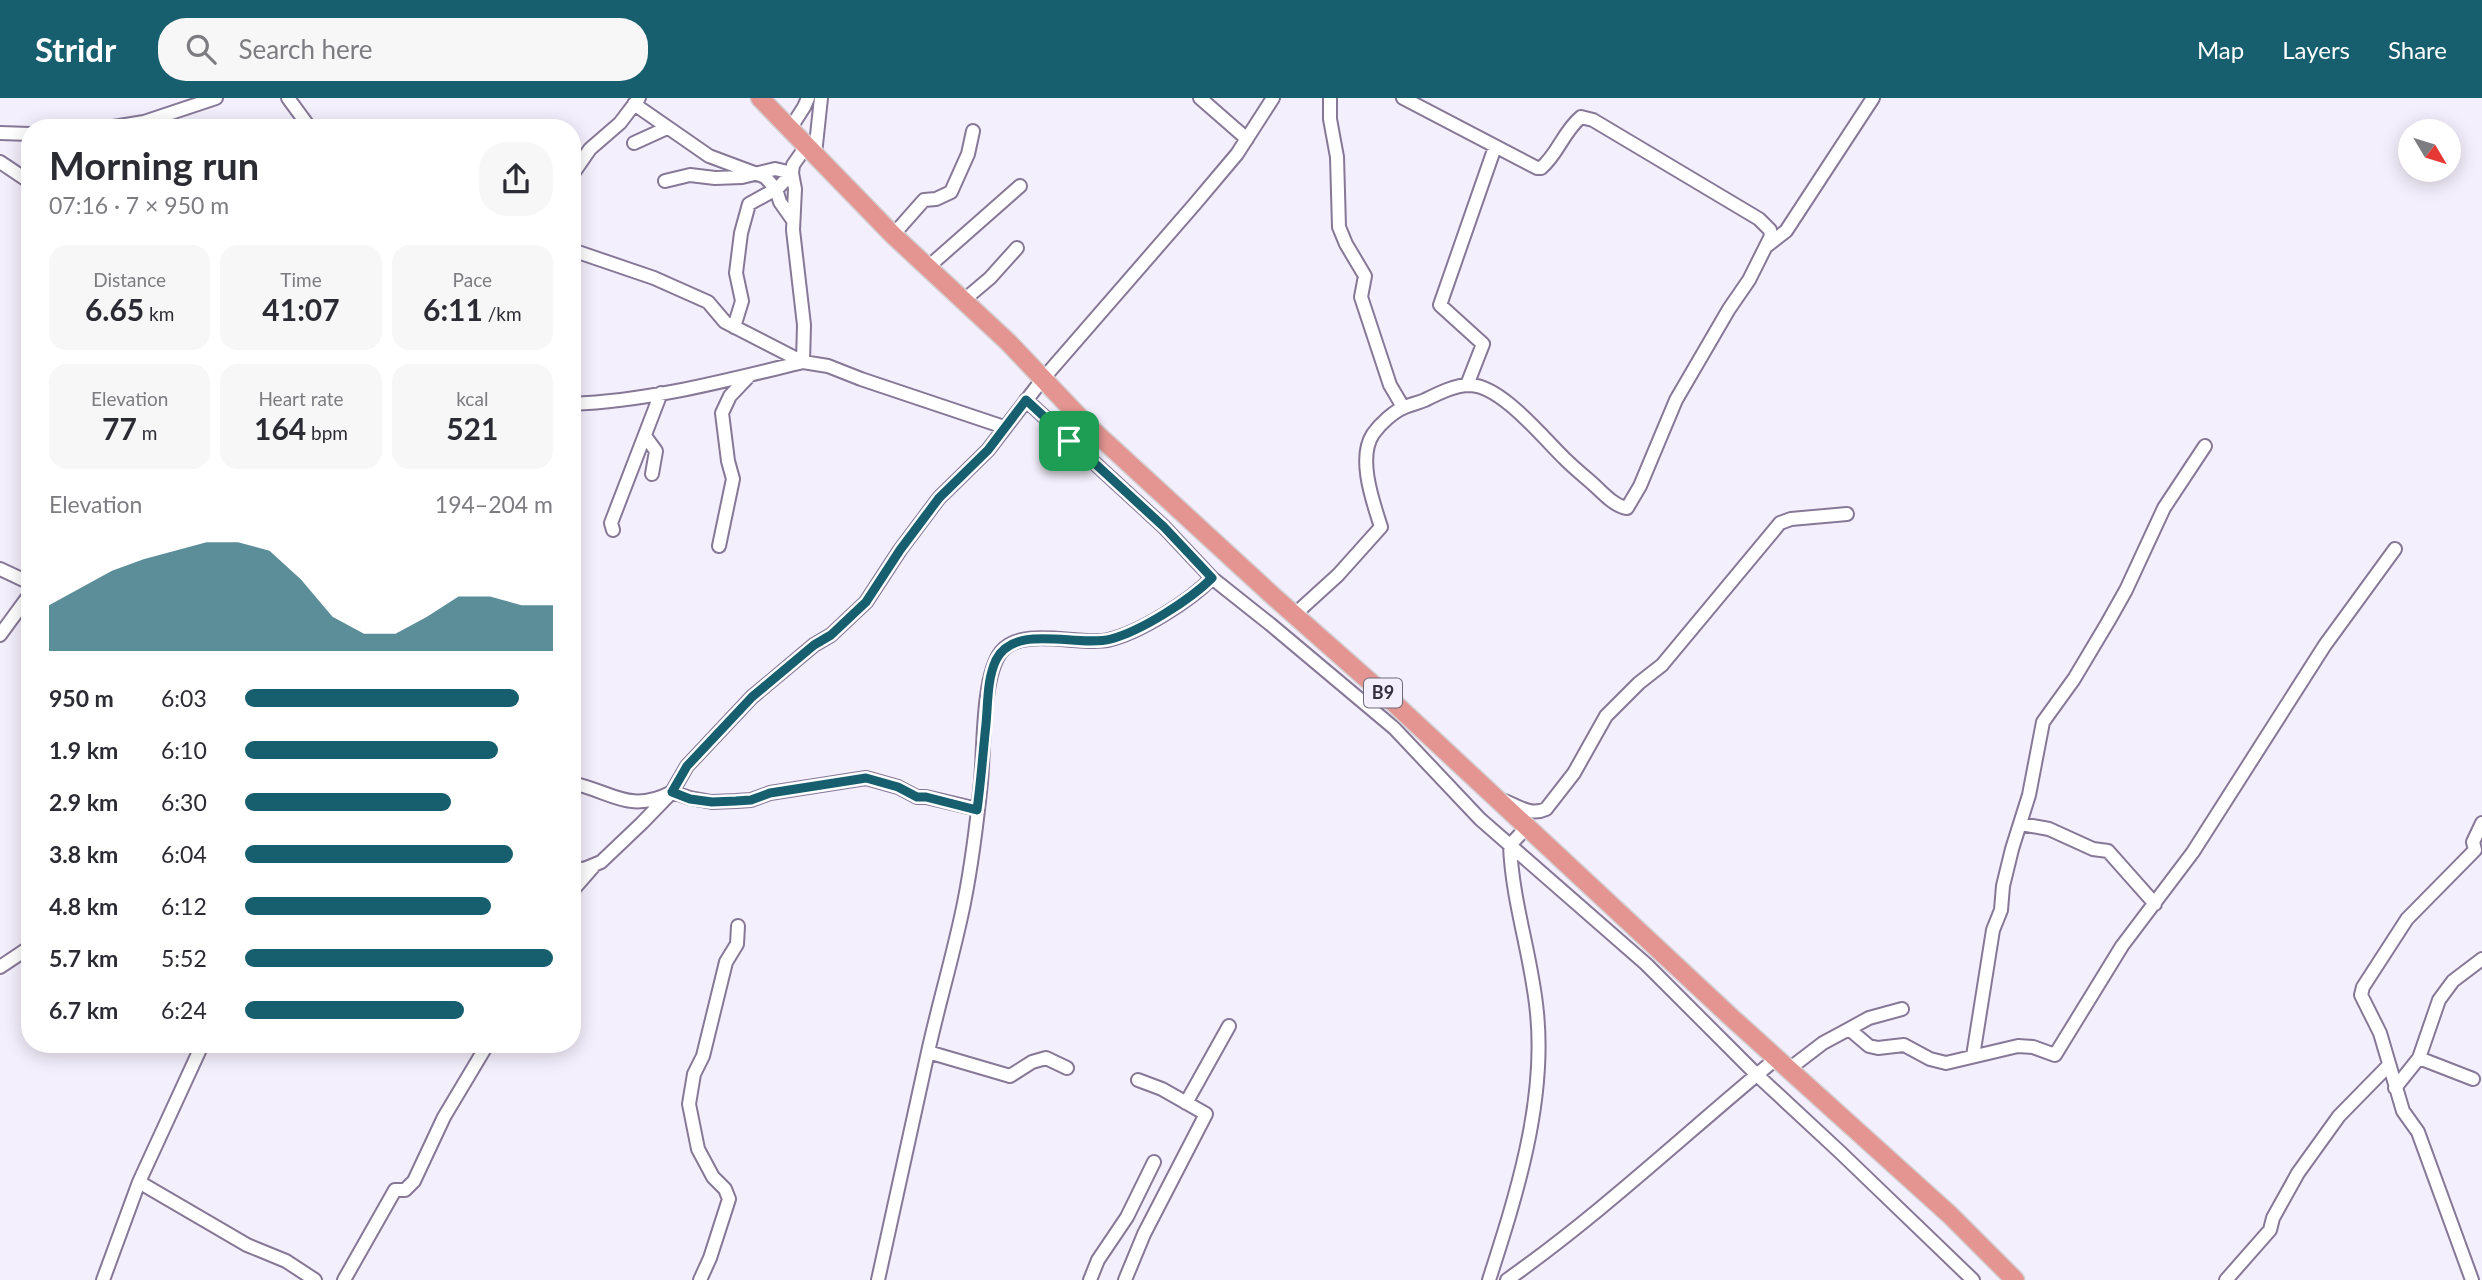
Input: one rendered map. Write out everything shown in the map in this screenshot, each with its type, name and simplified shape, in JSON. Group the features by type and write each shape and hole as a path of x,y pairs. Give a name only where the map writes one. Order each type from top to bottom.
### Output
{"highway":[{"name":"B9","path":"760,98 893,235 964,300 1086,424 1394,703 1526,828 1950,1215 2015,1280"}],"street":[{"path":"153,119 216,98"},
{"path":"288,98 303,119"},
{"path":"790,129 808,98"},
{"path":"803,362 804,325 792,219 795,189 792,173 793,165 811,149 821,98"},
{"path":"1199,98 1247,139"},
{"path":"581,881 672,792 687,766 752,697 814,645 831,635 866,602 939,498 976,464 1042,380 1155,251 1247,139 1273,98"},
{"path":"1330,98 1330,119 1338,169 1339,227 1365,276 1361,297 1390,385 1403,407"},
{"path":"1294,615 1338,575 1381,527 1372,500 1366,453 1375,431 1403,407 1444,391 1466,385 1480,387 1518,411 1565,459 1615,503 1627,508 1640,486 1676,400 1771,236 1770,230 1759,219 1593,120 1581,117 1573,124 1548,163 1541,168 1530,166 1403,98"},
{"path":"1767,246 1786,231 1873,98"},
{"path":"581,162 590,149 620,123 636,101 667,128 709,156 758,173 776,189 779,202 792,219"},
{"path":"634,143 667,128"},
{"path":"893,235 924,200 936,200 951,192 968,154 973,131"},
{"path":"0,133 21,134"},
{"path":"1466,385 1483,344 1440,305 1495,147"},
{"path":"0,162 21,176"},
{"path":"665,181 690,175 728,177 775,169 792,173"},
{"path":"734,327 741,301 736,273 741,233 749,204 776,189 792,173"},
{"path":"927,268 1020,186"},
{"path":"964,300 990,278 1017,248"},
{"path":"581,253 653,278 708,302 724,322 803,362 828,366 1004,427"},
{"path":"581,403 661,393 803,362"},
{"path":"719,546 733,479 722,413 730,396 750,375"},
{"path":"613,530 611,523 661,393"},
{"path":"1026,400 1164,527 1212,578 1394,728 1480,819 1646,964 1757,1075 1973,1280"},
{"path":"645,436 656,451 652,474"},
{"path":"1973,1056 1993,930 2001,910 2003,886 2021,824 2043,722 2103,632 2164,508 2205,446"},
{"path":"1492,796 1528,812 1546,809 1574,773 1606,716 1639,683 1662,665 1780,523 1801,517 1847,514"},
{"path":"1849,1029 1869,1046 1878,1048 1904,1045 1930,1059 1946,1063 2018,1046 2033,1047 2055,1055 2106,970 2193,852 2325,645 2395,549"},
{"path":"0,569 21,579"},
{"path":"878,1280 964,902 977,810 987,700 995,663 1002,651 1019,640 1090,643 1119,637 1177,605 1212,578"},
{"path":"0,635 21,606"},
{"path":"581,785 632,802 653,800 672,792 690,799 712,802 751,800 770,793 866,778 898,787 917,797 977,810"},
{"path":"2472,1280 2418,1132 2403,1111 2381,1033 2361,995 2363,987 2407,919 2476,850 2473,842 2482,823"},
{"path":"2021,824 2049,829 2093,849 2108,851 2155,904"},
{"path":"1489,1280 1530,1131 1539,1055 1537,1009 1514,888 1510,845 1526,828"},
{"path":"581,868 593,867"},
{"path":"700,1280 729,1199 698,1149 689,1104 694,1074 703,1056 726,962 737,944 738,926"},
{"path":"0,967 21,953"},
{"path":"2395,1088 2419,1058 2438,1000 2453,981 2482,959"},
{"path":"1507,1280 1640,1177 1757,1075 1870,1018 1902,1009"},
{"path":"1186,1102 1229,1027"},
{"path":"928,1052 1010,1076 1032,1062 1046,1058 1067,1068"},
{"path":"103,1280 138,1182 198,1053"},
{"path":"344,1280 395,1190 405,1190 414,1181 444,1117 482,1053"},
{"path":"2419,1058 2473,1079"},
{"path":"2226,1280 2270,1230 2273,1219 2298,1173 2339,1116 2389,1065"},
{"path":"1125,1280 1144,1234 1206,1114 1138,1080"},
{"path":"1090,1280 1098,1261 1127,1217 1154,1162"},
{"path":"138,1182 247,1245 286,1261 315,1280"}],"route":[{"path":"1026,400 1069,441 1164,527 1212,578 1177,605 1119,637 1090,643 1019,640 1002,651 995,663 987,700 977,810 917,797 898,787 866,778 770,793 751,800 712,802 690,799 672,792 687,766 752,697 814,645 831,635 866,602 946,488 976,464 1026,400"}]}
